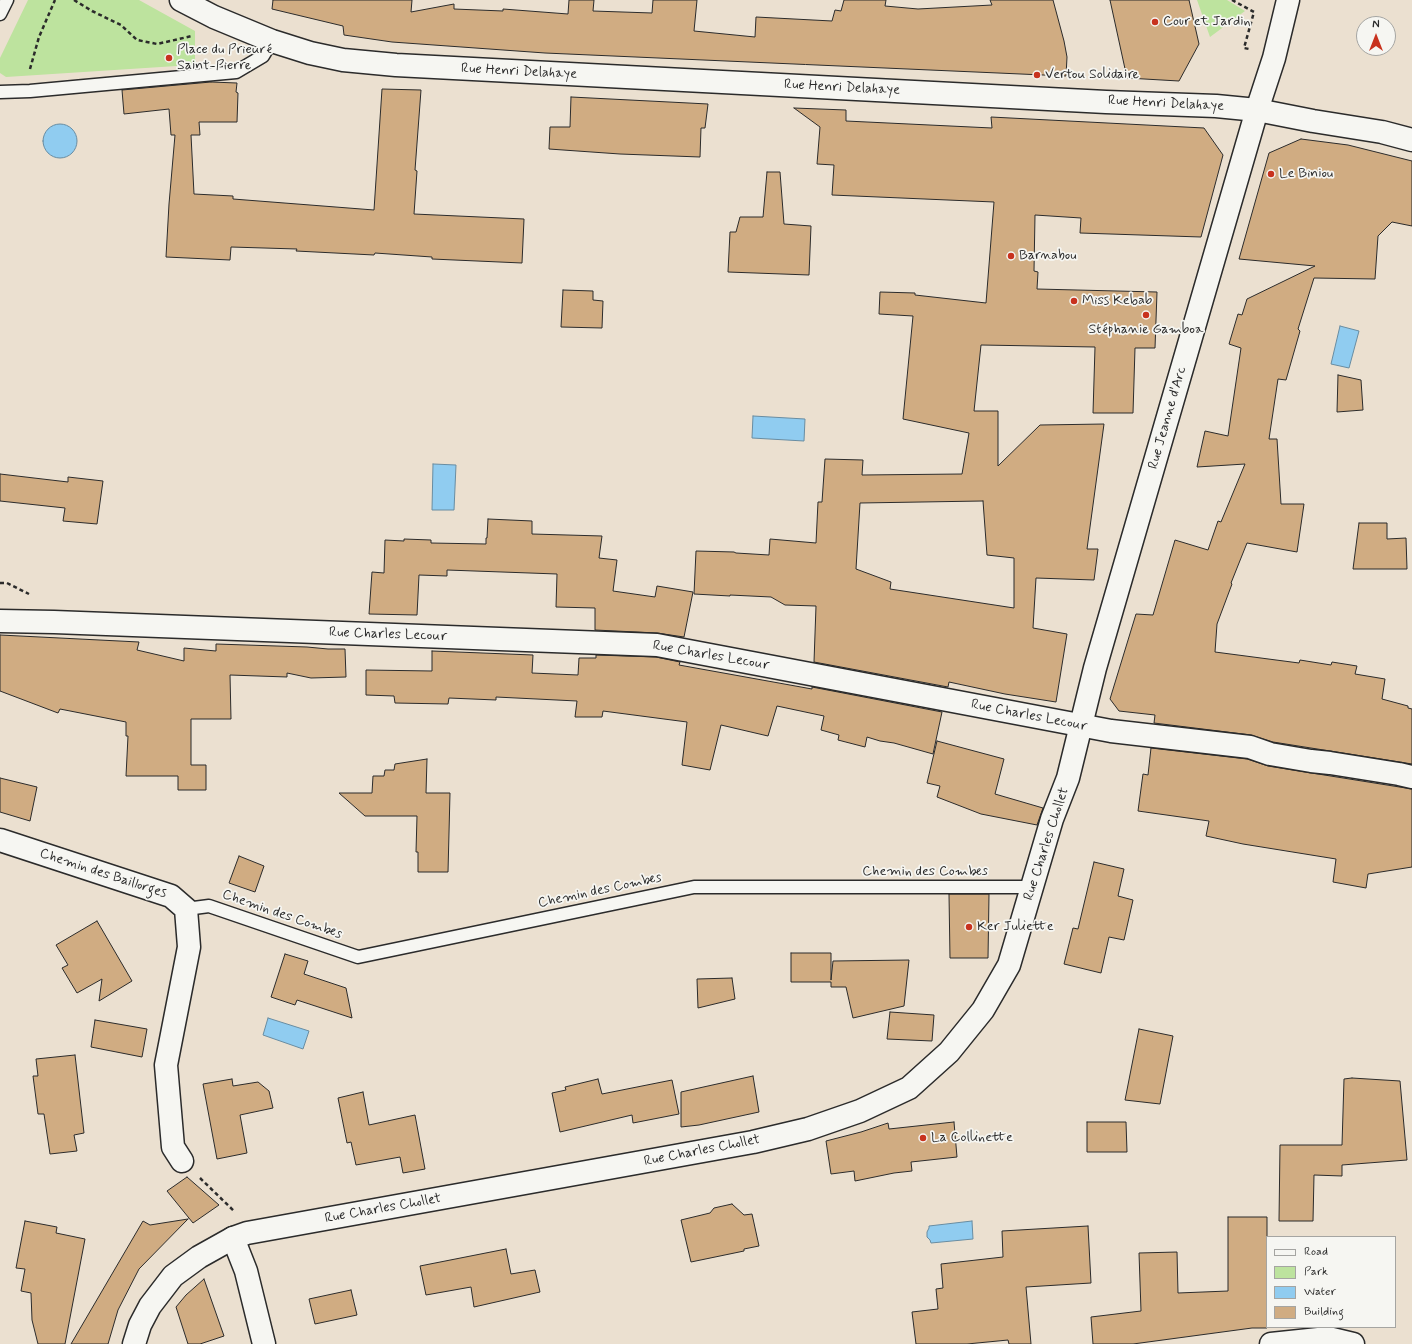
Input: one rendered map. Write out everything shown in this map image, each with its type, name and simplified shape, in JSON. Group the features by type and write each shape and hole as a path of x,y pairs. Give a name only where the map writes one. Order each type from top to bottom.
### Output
{"street":[{"path":"181,0 214,17 272,41"},
{"name":"Rue Jeanne d'Arc","path":"1082,726 1095,668 1257,110 1274,58 1288,0"},
{"name":"Rue Henri Delahaye","path":"272,41 310,53 343,60 396,65 1216,106 1257,110 1382,132 1412,140"},
{"name":"Rue Charles Lecour","path":"0,621 657,645 1120,733 1250,747 1270,754 1412,777"},
{"name":"Rue Charles Chollet","path":"134,1344 140,1325 150,1306 173,1276 199,1257 233,1238 255,1232 753,1142 808,1129 860,1111 908,1088 950,1052 984,1010 1009,965 1052,819 1068,778 1082,726"},
{"name":"Chemin des Baillorges","path":"0,840 171,896 186,909"},
{"path":"182,1161 173,1147 166,1065 189,947 186,909"},
{"path":"233,1238 246,1271 264,1344"},
{"path":"1271,1344 1328,1338 1353,1344"}],"lane":[{"path":"0,14 7,0"},
{"path":"0,92 30,92 236,72 262,56 272,41"},
{"name":"Chemin des Combes","path":"186,909 209,906 358,957 694,887 1032,887"}],"path":[{"path":"30,92 29,72 39,37 55,0"},
{"path":"74,0 92,11 121,25 137,40 157,44 199,34"},
{"path":"1232,0 1254,12 1244,48 1249,49"},
{"path":"182,1161 239,1216"}],"green space":[{"path":"28,0 139,0 195,31 195,63 192,65 6,77 0,73 0,58"},
{"path":"1197,0 1227,0 1245,11 1210,37"}],"water":[{"path":"60,124 72,129 77,141 72,153 60,158 48,153 43,141 48,129"},
{"path":"1340,326 1359,331 1349,368 1331,364"},
{"path":"753,416 805,419 804,441 752,438"},
{"path":"433,464 456,465 454,510 432,510"},
{"path":"268,1018 309,1031 303,1049 263,1035"},
{"path":"972,1221 973,1239 931,1243 927,1237 929,1226"}],"building":[{"path":"273,0 412,0 411,12 454,4 454,9 503,11 503,9 568,14 569,0 594,0 593,11 652,13 653,0 697,0 694,31 755,37 756,17 832,21 835,10 841,11 844,0 886,0 885,6 918,9 992,5 990,0 1053,0 1067,57 1066,76 545,53 392,42 344,35 343,26 272,9"},
{"name":"Cour et Jardin","path":"1110,0 1189,0 1199,44 1179,81 1127,78"},
{"path":"211,82 237,83 237,122 199,122 200,135 191,135 194,194 233,196 233,199 374,210 382,89 421,90 415,170 417,171 414,214 524,219 522,263 432,259 432,257 375,253 374,255 296,251 297,249 231,247 230,260 166,257 175,135 171,135 169,109 124,114 122,90"},
{"path":"571,97 708,104 705,128 701,128 700,157 620,154 549,149 550,127 570,127"},
{"path":"794,108 846,110 846,121 992,128 991,117 1204,128 1223,155 1201,237 1080,233 1081,218 1035,215 1034,271 1038,272 1037,289 1157,292 1155,348 1135,348 1133,413 1093,413 1095,347 981,345 974,411 998,411 998,466 1040,425 1104,424 1087,549 1098,549 1094,580 1036,578 1033,628 1067,634 1056,702 1005,694 949,682 948,687 814,662 816,606 785,605 771,597 694,594 696,551 769,555 770,539 816,543 818,502 822,502 825,459 863,460 862,475 962,474 969,433 903,419 913,316 879,314 880,292 915,293 915,295 986,303 994,202 832,195 834,165 817,164 820,127","holes":["983,501 987,555 1014,558 1014,608 890,589 891,582 856,569 860,503"]},
{"path":"1301,139 1348,145 1412,161 1412,226 1392,222 1378,236 1375,279 1314,278 1298,329 1300,331 1286,380 1278,379 1269,439 1277,439 1281,504 1304,504 1297,552 1247,543 1217,624 1215,652 1299,663 1300,660 1331,665 1332,662 1357,666 1355,674 1385,679 1382,699 1408,706 1408,708 1412,709 1412,764 1273,742 1251,735 1154,723 1155,715 1119,711 1110,699 1136,614 1153,615 1175,540 1208,550 1218,521 1221,522 1245,464 1197,467 1205,431 1228,436 1241,348 1229,344 1238,314 1242,315 1247,299 1315,266 1239,259 1269,153"},
{"path":"767,172 780,172 784,224 811,226 809,275 728,272 730,232 736,232 740,217 763,217"},
{"path":"563,290 593,291 593,300 603,301 602,328 561,327"},
{"path":"1338,375 1361,380 1363,410 1337,412"},
{"path":"0,474 68,482 68,477 103,481 97,524 63,521 65,508 0,501"},
{"path":"488,519 532,521 532,534 602,536 599,558 617,560 613,591 655,597 657,586 693,592 684,637 657,633 595,630 595,608 556,607 557,574 447,570 447,576 419,575 417,615 369,614 372,572 384,573 385,540 431,540 431,543 486,544"},
{"path":"1359,523 1387,523 1387,539 1406,538 1407,569 1353,569"},
{"path":"0,635 139,642 137,650 184,661 184,648 216,651 216,644 345,649 346,677 311,678 287,673 287,677 230,675 231,719 191,719 191,765 206,765 206,790 178,790 178,776 126,776 128,736 126,736 126,722 60,709 58,713 0,691"},
{"path":"432,651 533,655 532,673 578,675 579,658 596,658 596,655 656,657 680,662 679,665 812,689 812,687 942,712 933,754 867,737 865,747 838,740 839,735 821,730 824,716 777,706 768,736 721,725 710,770 682,765 687,722 603,711 602,717 575,717 577,701 496,697 496,700 449,698 448,704 395,703 394,696 366,695 366,670 432,671"},
{"path":"937,741 1004,759 995,794 1043,808 1037,825 981,814 937,797 940,786 927,783"},
{"path":"1151,748 1247,759 1268,766 1412,789 1412,867 1368,874 1366,888 1333,882 1336,859 1243,844 1206,836 1209,821 1138,811 1143,774 1148,775"},
{"path":"427,759 426,793 450,793 448,872 418,872 418,852 416,852 417,816 365,816 339,793 372,793 373,776 384,776 385,770 394,770 395,764"},
{"path":"0,778 37,787 30,821 0,812"},
{"path":"239,856 264,866 255,892 229,883"},
{"path":"1094,862 1124,869 1118,896 1133,900 1124,940 1109,937 1101,973 1064,964 1073,928 1078,929"},
{"name":"Ker Juliette","path":"949,894 989,894 988,958 950,958"},
{"path":"97,921 132,981 99,1001 102,979 77,993 62,968 68,965 56,945"},
{"path":"791,953 831,953 831,980 833,961 909,960 904,1006 853,1018 846,987 831,987 831,982 791,982"},
{"path":"285,954 308,961 304,974 346,988 352,1018 297,1000 295,1005 271,997"},
{"path":"732,978 735,999 698,1008 697,979"},
{"path":"890,1012 934,1015 932,1041 887,1039"},
{"path":"95,1020 147,1029 142,1057 91,1047"},
{"path":"1139,1029 1173,1036 1160,1104 1125,1100"},
{"path":"75,1055 84,1133 74,1135 77,1151 50,1154 44,1114 38,1114 33,1076 38,1076 36,1059"},
{"path":"753,1076 759,1112 699,1125 681,1127 681,1092"},
{"path":"1352,1078 1400,1081 1407,1160 1342,1165 1342,1176 1314,1175 1313,1221 1279,1221 1280,1145 1342,1145 1344,1079"},
{"path":"232,1079 233,1086 258,1082 269,1091 273,1108 240,1115 247,1153 217,1159 203,1084"},
{"path":"598,1079 602,1094 672,1080 679,1114 633,1123 632,1115 560,1132 552,1093 566,1090 565,1087"},
{"path":"363,1092 369,1125 415,1115 425,1169 403,1173 400,1157 356,1165 351,1142 347,1143 338,1098"},
{"path":"954,1122 957,1157 911,1162 912,1171 855,1181 854,1171 831,1174 826,1141 888,1123 889,1129"},
{"path":"1087,1122 1126,1122 1127,1152 1087,1152"},
{"path":"187,1177 219,1205 193,1223 167,1191"},
{"path":"732,1204 744,1215 752,1214 759,1246 744,1249 744,1251 691,1262 681,1220 710,1213 714,1208"},
{"path":"1228,1217 1267,1217 1266,1328 1252,1328 1133,1344 1093,1344 1091,1317 1141,1311 1139,1253 1177,1252 1178,1293 1228,1291"},
{"path":"188,1219 139,1269 118,1310 108,1344 71,1344 143,1221 150,1225"},
{"path":"25,1221 57,1227 56,1233 85,1239 65,1344 38,1344 32,1320 31,1293 21,1291 25,1269 16,1268"},
{"path":"1088,1226 1091,1283 1026,1287 1031,1344 1009,1344 1008,1340 967,1344 916,1344 912,1312 938,1309 936,1289 943,1288 941,1264 1003,1257 1002,1231"},
{"path":"506,1249 511,1274 535,1270 540,1292 474,1307 471,1287 426,1295 420,1266"},
{"path":"204,1279 224,1336 200,1344 188,1344 176,1307 186,1295"},
{"path":"351,1290 357,1315 315,1324 309,1299"}],"place":[{"name":"Cour et Jardin","path":"1155,22"},
{"name":"Place du Prieuré Saint-Pierre","path":"169,58"},
{"name":"Vertou Solidaire","path":"1037,75"},
{"name":"Le Biniou","path":"1271,174"},
{"name":"Barnabou","path":"1011,256"},
{"name":"Miss Kebab","path":"1074,301"},
{"name":"Stéphanie Gamboa","path":"1146,315"},
{"name":"Ker Juliette","path":"969,927"},
{"name":"La Collinette","path":"923,1138"}]}
